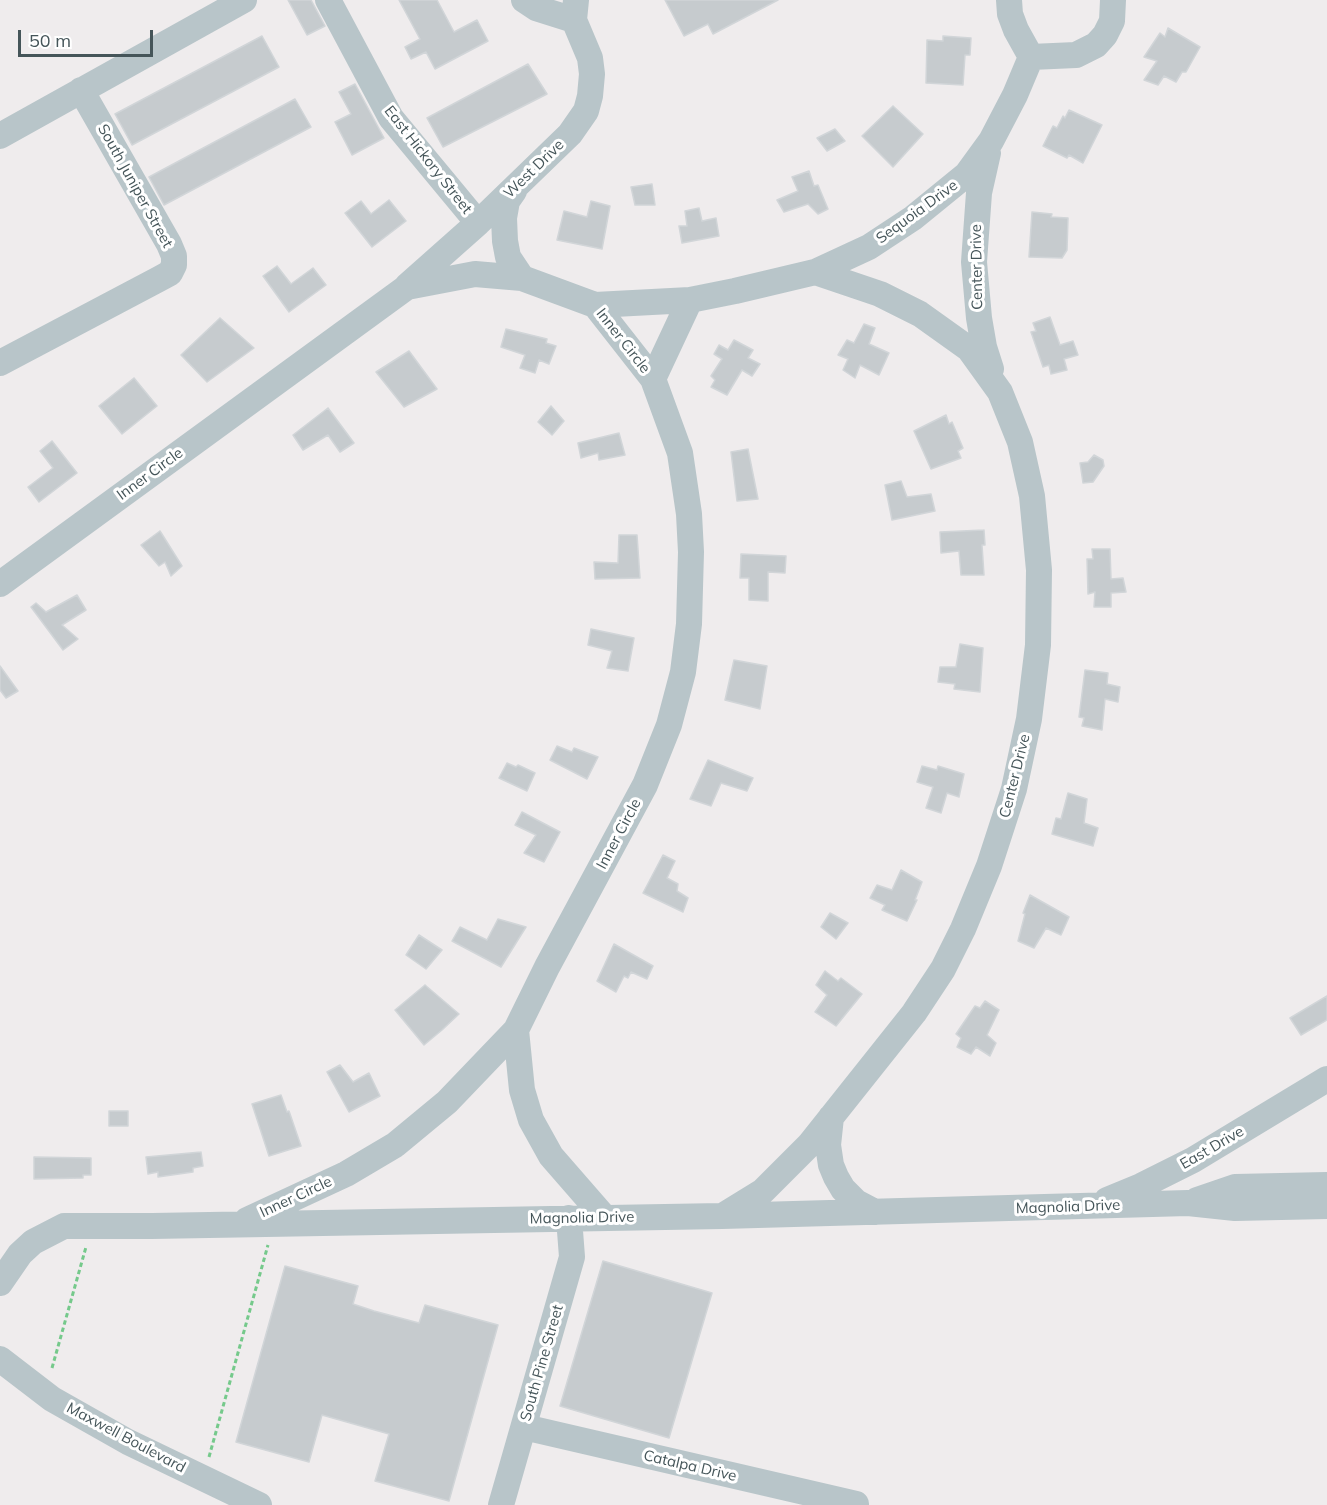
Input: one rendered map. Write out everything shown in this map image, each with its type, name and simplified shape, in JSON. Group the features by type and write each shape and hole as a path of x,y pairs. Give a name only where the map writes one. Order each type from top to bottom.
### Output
{"street":[{"path":"0,136 244,0"},
{"name":"East Hickory Street","path":"328,0 391,118 478,223"},
{"name":"West Drive","path":"407,287 478,223 570,134 586,111 592,74 590,58 575,10 536,8 524,0"},
{"path":"1009,0 1010,14 1016,30 1031,57 1077,55 1096,45 1105,35 1112,21 1113,0"},
{"name":"Sequoia Drive","path":"595,305 690,300 815,272 869,247 914,218 967,174 991,141 1015,95 1031,57"},
{"name":"South Juniper Street","path":"0,363 170,273 174,265 174,256 169,244 81,90"},
{"name":"Center Drive","path":"722,1216 763,1191 809,1145 914,1013 943,969 963,929 990,866 1014,789 1029,719 1038,645 1039,570 1037,534 1027,468 1020,442 984,347 978,318 974,262 978,193 991,141"},
{"path":"517,185 507,201 504,218 505,242 508,257 522,278"},
{"name":"Center Drive","path":"815,272 879,294 920,314 969,348 1000,392"},
{"name":"Inner Circle","path":"0,584 407,287 475,274 522,278 595,305 653,379 680,453 689,514 691,594 683,672 669,725 645,785 547,967 516,1030 447,1102 395,1145 346,1174 238,1224"},
{"path":"653,379 690,300"},
{"path":"516,1030 522,1090 531,1120 551,1156 605,1218"},
{"name":"East Drive","path":"1091,1207 1141,1186 1193,1160 1327,1079"},
{"path":"831,1117 828,1145 831,1165 836,1177 843,1189 856,1202 875,1212"},
{"name":"Magnolia Drive","path":"1188,1203 1235,1187 1327,1185"},
{"name":"Magnolia Drive","path":"0,1283 20,1254 33,1242 64,1226 722,1216 1188,1203 1235,1208 1327,1206"},
{"name":"South Pine Street","path":"501,1505 572,1257 569,1218"},
{"name":"Maxwell Boulevard","path":"0,1359 52,1398 128,1442 259,1505"},
{"name":"Catalpa Drive","path":"524,1427 855,1504"}],"path":[{"path":"209,1457 269,1242"},
{"path":"52,1368 87,1245"}],"building":[{"path":"288,0 311,0 325,26 307,35"},
{"path":"399,0 437,0 454,32 477,20 488,41 435,69 426,52 411,59 405,47 420,39"},
{"path":"665,0 778,0 713,34 708,24 684,36"},
{"path":"1168,28 1200,47 1186,72 1182,72 1176,82 1164,76 1158,85 1144,80 1157,61 1144,57 1160,33 1165,37"},
{"path":"262,36 279,67 132,145 115,114"},
{"path":"943,36 971,38 970,55 965,55 963,85 926,83 927,40 943,41"},
{"path":"528,64 547,94 443,147 427,118"},
{"path":"355,84 384,138 352,155 335,122 351,114 339,92"},
{"path":"295,99 311,127 164,205 149,177"},
{"path":"893,106 923,134 893,167 862,136"},
{"path":"1069,110 1102,125 1083,163 1069,155 1067,158 1043,146 1053,126 1057,128"},
{"path":"835,129 845,141 827,151 817,138"},
{"path":"809,171 814,186 818,185 828,209 818,214 808,204 784,212 777,200 798,191 792,177"},
{"path":"652,184 655,205 635,205 631,187"},
{"path":"389,200 406,221 372,247 345,213 361,201 371,214"},
{"path":"591,201 610,206 602,249 557,240 564,211 587,217"},
{"path":"699,208 702,221 716,218 719,236 682,243 679,226 687,226 685,211"},
{"path":"1032,212 1052,214 1051,217 1068,218 1067,250 1062,258 1029,257"},
{"path":"277,266 291,284 313,268 326,285 289,312 263,276"},
{"path":"1050,317 1060,345 1073,341 1078,355 1064,359 1067,370 1051,374 1049,365 1043,367 1031,332 1036,331 1033,323"},
{"path":"220,318 254,348 207,382 181,355"},
{"path":"864,324 875,328 869,344 889,353 879,375 860,365 855,378 843,370 848,359 838,355 847,340 854,343"},
{"path":"506,329 547,339 546,343 556,346 549,364 539,360 535,373 520,368 525,355 501,347"},
{"path":"734,340 753,350 748,358 760,364 752,376 742,370 727,395 711,387 715,380 711,376 722,359 714,354 719,345 728,350"},
{"path":"409,351 437,389 404,407 376,372"},
{"path":"134,378 157,406 122,434 99,406"},
{"path":"551,406 564,421 552,435 538,422"},
{"path":"328,408 354,443 340,452 328,435 303,450 293,435"},
{"path":"946,415 949,424 952,422 963,448 958,451 961,458 931,469 914,431"},
{"path":"619,433 625,455 599,460 598,453 581,458 578,443"},
{"path":"52,441 77,473 39,502 28,487 53,468 40,451"},
{"path":"748,449 758,499 737,501 731,452"},
{"path":"1094,455 1103,460 1104,466 1093,482 1083,483 1080,463 1088,462"},
{"path":"901,481 907,497 931,494 935,511 892,520 885,485"},
{"path":"984,530 985,545 982,545 984,575 961,575 959,551 941,553 940,532"},
{"path":"160,531 182,566 171,576 165,562 159,566 141,545"},
{"path":"619,535 637,535 640,578 595,579 594,562 618,563"},
{"path":"1092,549 1110,549 1111,579 1123,578 1126,592 1111,593 1111,607 1094,607 1095,592 1088,594 1087,559 1093,559"},
{"path":"741,554 786,556 785,573 768,572 768,601 749,600 749,578 740,578"},
{"path":"77,595 86,610 62,625 78,639 63,650 31,607 36,603 46,612"},
{"path":"591,629 634,638 628,671 607,668 612,651 588,645"},
{"path":"960,644 983,648 980,692 954,689 955,684 938,682 940,667 956,667"},
{"path":"734,660 767,666 760,709 725,700"},
{"path":"0,666 18,691 6,698 0,690"},
{"path":"1085,670 1108,673 1107,684 1120,687 1118,702 1105,699 1102,730 1082,726 1084,718 1079,717"},
{"path":"557,746 572,752 574,748 598,757 587,779 550,760"},
{"path":"708,760 753,778 747,791 721,783 711,806 690,799"},
{"path":"507,763 516,767 518,765 535,773 527,791 499,778"},
{"path":"922,766 937,770 938,766 964,774 959,797 947,793 941,813 926,808 933,787 917,782"},
{"path":"1068,793 1087,799 1084,823 1098,828 1093,846 1052,834 1056,818 1061,819"},
{"path":"522,812 560,832 544,862 524,853 536,835 515,825"},
{"path":"663,855 675,861 667,878 678,884 677,891 688,898 683,912 643,893"},
{"path":"901,870 922,882 907,921 882,910 885,905 870,898 877,885 892,890"},
{"path":"1030,895 1069,917 1061,935 1046,928 1034,948 1018,941 1025,914 1023,913"},
{"path":"830,913 848,923 836,939 821,927"},
{"path":"498,919 526,927 501,967 452,941 460,927 487,940"},
{"path":"419,935 442,950 426,969 406,955"},
{"path":"614,944 653,966 647,979 631,972 628,978 624,976 616,992 597,981"},
{"path":"825,971 838,981 841,978 862,994 836,1026 815,1012 827,995 816,985"},
{"path":"425,985 459,1014 424,1045 395,1010"},
{"path":"1327,996 1327,1020 1301,1035 1290,1018"},
{"path":"985,1001 999,1010 987,1035 996,1043 990,1056 976,1047 971,1054 957,1047 961,1038 956,1034 975,1006 980,1008"},
{"path":"340,1065 353,1082 369,1073 380,1096 349,1112 327,1072"},
{"path":"281,1095 301,1146 269,1156 252,1104"},
{"path":"109,1111 128,1111 128,1126 109,1126"},
{"path":"201,1152 203,1166 193,1168 193,1172 158,1177 158,1172 148,1174 146,1157"},
{"path":"34,1157 91,1158 91,1175 83,1175 83,1178 34,1179"},
{"path":"603,1261 712,1293 669,1438 560,1406"},
{"path":"285,1266 358,1286 353,1304 374,1311 419,1323 425,1305 498,1325 449,1501 375,1481 389,1434 322,1415 309,1462 236,1442"}]}
